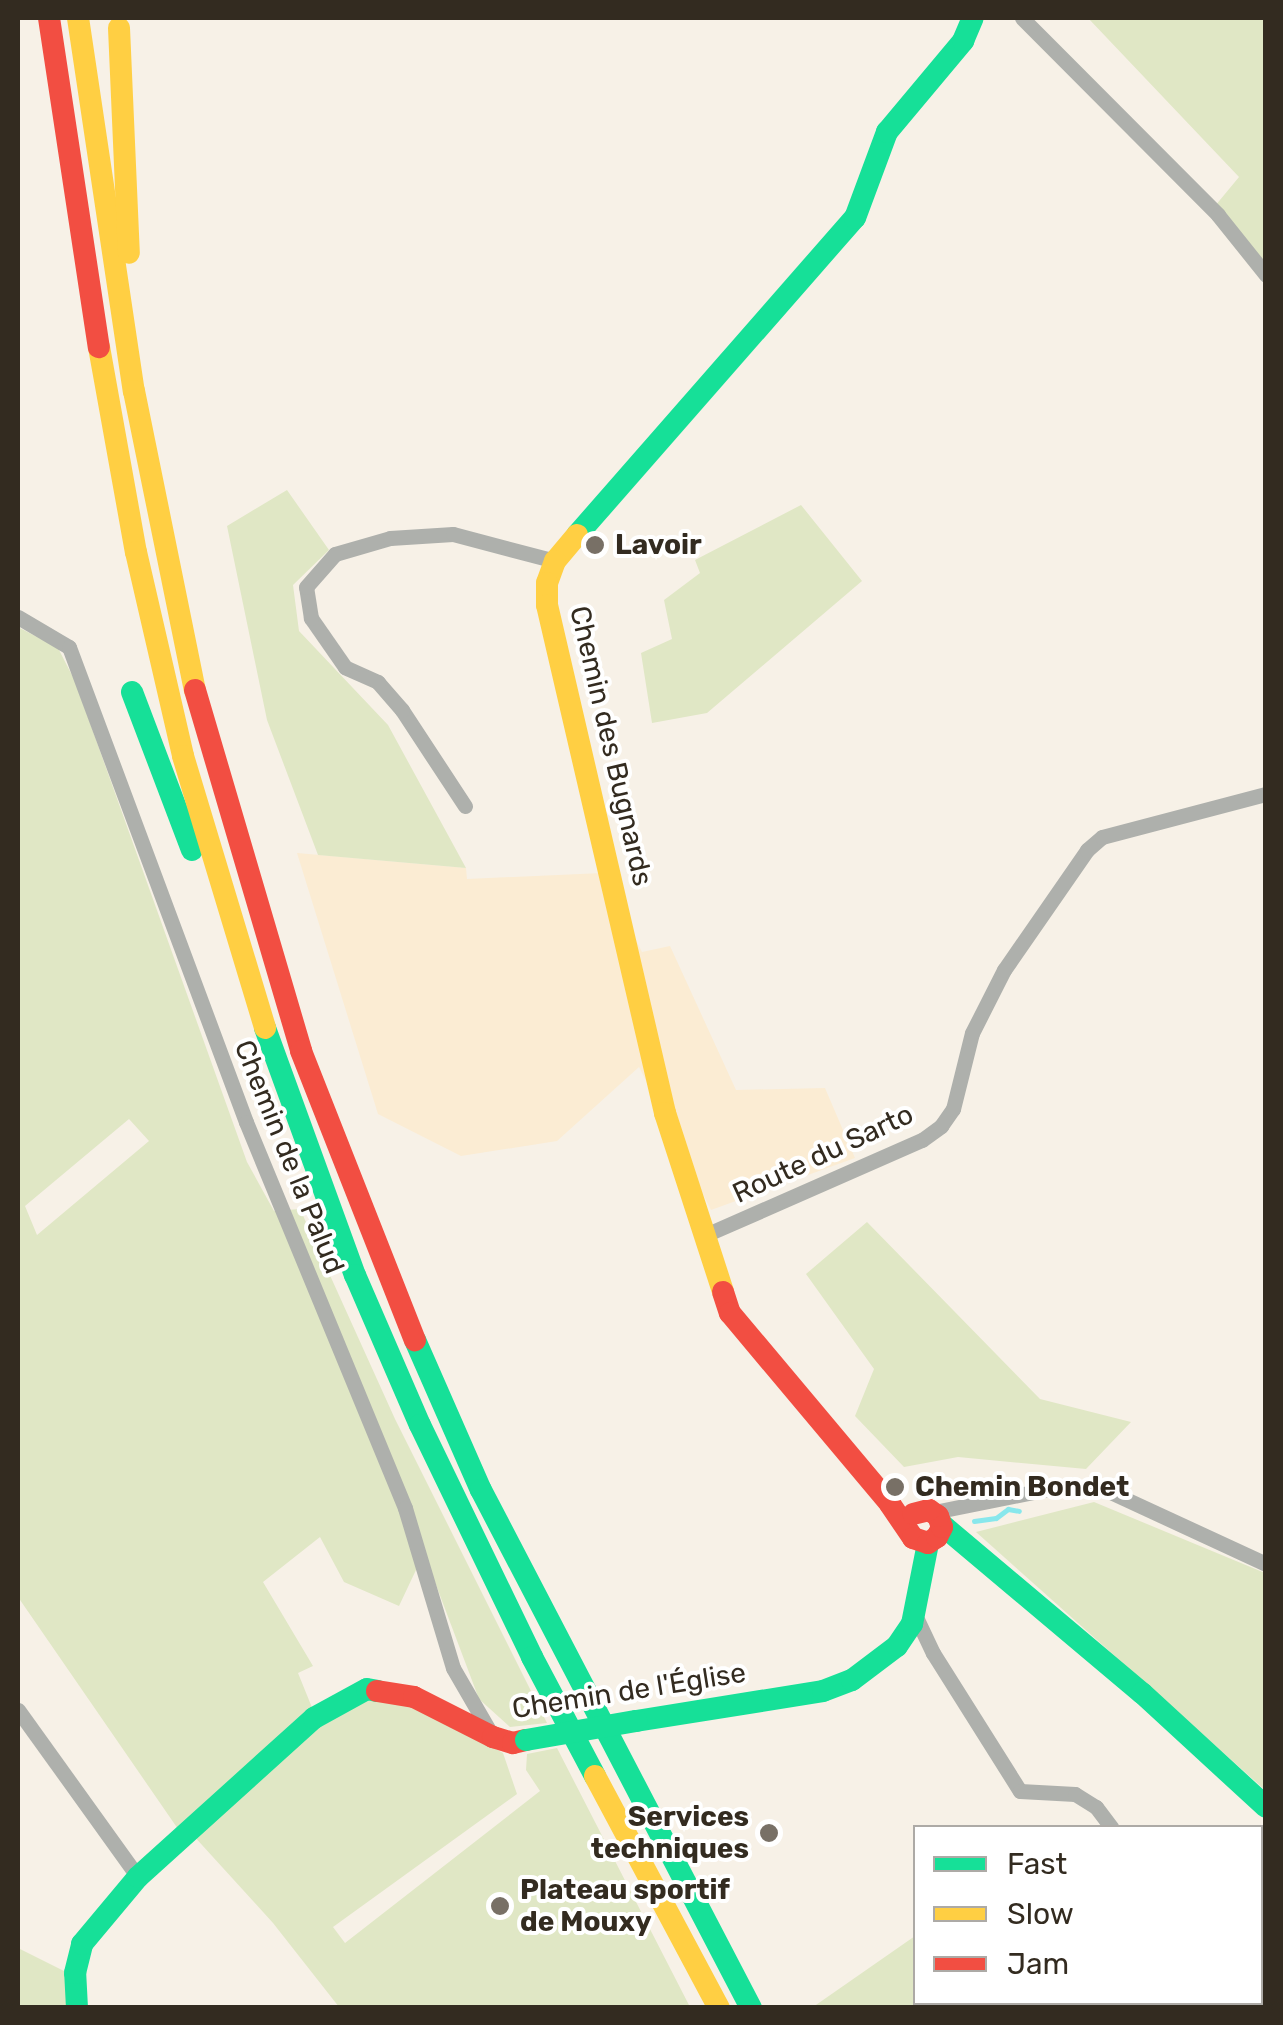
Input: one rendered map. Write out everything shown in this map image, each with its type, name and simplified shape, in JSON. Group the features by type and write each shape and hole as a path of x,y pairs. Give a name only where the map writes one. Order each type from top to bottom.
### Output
{"main road":[{"path":"49,18 108,404 136,552 183,756 272,1052"},
{"path":"78,18 134,390 195,689 235,836 302,1051 350,1184 418,1351 519,1568 751,2008"},
{"path":"554,560 855,218 887,132 963,41 973,18"},
{"path":"119,28 134,390"},
{"name":"Chemin des Bugnards","path":"554,560 547,605 665,1114 730,1313 890,1504 931,1532 1266,1807"},
{"path":"132,692 348,1259 420,1426 532,1657 719,2008"},
{"name":"Chemin de l'Église","path":"77,2008 75,1974 82,1944 138,1877 314,1718 367,1690 414,1697 513,1743 823,1692 878,1664 897,1646 915,1615 931,1532"}],"street":[{"path":"1022,18 1218,215 1266,275"},
{"path":"464,806 378,682 345,666 310,618 306,587 334,554 390,538 453,534 554,560"},
{"name":"Chemin de la Palud","path":"18,617 69,646 246,1122 405,1508 454,1668 493,1737"},
{"name":"Route du Sarto","path":"703,1236 922,1140 941,1126 953,1109 972,1033 1004,970 1087,850 1102,838 1266,794"},
{"path":"931,1532 967,1508 1063,1486 1106,1490 1266,1564"},
{"path":"915,1615 933,1653 1020,1791 1074,1794 1096,1807 1110,1825"},
{"path":"18,1710 138,1877"}],"shaded area":[{"path":"297,853 466,868 467,879 602,873 642,952 670,946 736,1090 825,1088 855,1158 711,1210 639,1067 557,1141 461,1156 378,1114"}],"green space":[{"path":"1088,18 1265,18 1265,263 1215,206 1239,177"},
{"path":"287,490 329,550 293,585 299,631 388,725 466,868 318,855 267,720 227,526"},
{"path":"801,505 862,581 707,713 652,723 641,653 672,639 664,600 700,573 695,560"},
{"path":"18,627 58,648 75,681 247,1162 274,1211 300,1209 395,1419 547,1723 510,1727 479,1699 424,1553 399,1606 344,1582 320,1537 263,1582 313,1666 298,1673 313,1710 178,1829 18,1597","holes":["129,1119 149,1141 37,1235 25,1206"]},
{"path":"867,1222 1040,1399 1131,1422 1086,1469 958,1457 904,1467 855,1416 874,1369 806,1274"},
{"path":"1094,1502 1265,1573 1265,1790 976,1532"},
{"path":"374,1697 408,1700 503,1753 517,1794 333,1927 345,1943 540,1791 526,1770 527,1754 557,1748 690,2007 339,2007 273,1923 192,1834 325,1719"},
{"path":"913,1937 913,2005 1094,2007 813,2007"},
{"path":"18,1948 66,1972 83,2007 18,2007"}],"waterway":[{"path":"974,1521 996,1518 1008,1509 1019,1511"}],"traffic: fast":[{"path":"577,535 855,218 887,132 963,41 973,18"},
{"path":"132,692 192,850"},
{"path":"265,1028 355,1275 420,1425 532,1657 595,1776"},
{"path":"415,1340 481,1490 751,2008"},
{"path":"941,1524 1142,1693 1266,1807"},
{"path":"636,1721 823,1691 852,1680 897,1646 912,1624 928,1543"},
{"path":"77,2008 75,1973 82,1944 138,1877 314,1718 367,1689 377,1691"},
{"path":"526,1740 636,1721"}],"traffic: slow":[{"path":"78,18 134,391 195,690"},
{"path":"119,28 129,253"},
{"path":"99,347 136,552 183,756 265,1028"},
{"path":"577,535 555,561 547,583 547,605 665,1113 723,1292"},
{"path":"595,1776 719,2008"}],"traffic: jam":[{"path":"49,18 99,347"},
{"path":"195,690 301,1051 415,1340"},
{"path":"723,1292 730,1313 890,1504 913,1538 928,1543 937,1537 942,1527 938,1516 929,1510 913,1514"},
{"path":"377,1691 414,1697 493,1737 513,1743 526,1740"}],"place":[{"name":"Lavoir","path":"595,545"},
{"name":"Chemin Bondet","path":"895,1487"},
{"name":"Services techniques","path":"769,1833"},
{"name":"Plateau sportif de Mouxy","path":"500,1906"}]}
